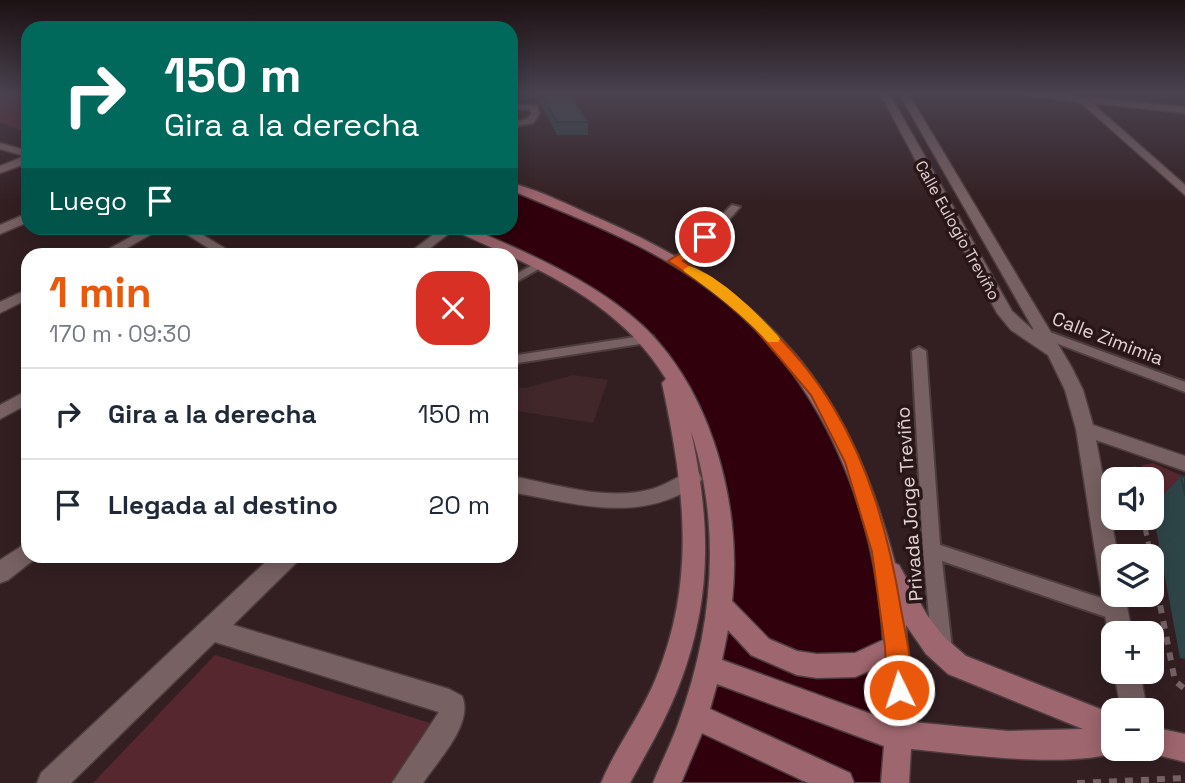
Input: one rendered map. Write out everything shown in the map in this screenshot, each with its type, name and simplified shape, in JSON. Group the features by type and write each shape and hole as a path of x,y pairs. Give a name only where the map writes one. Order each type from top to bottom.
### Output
{"main road":[{"path":"518,189 619,232 675,261 716,288 755,320 818,393 854,462 882,552 916,622 943,654 957,665 1101,723"},
{"path":"475,235 502,248"},
{"path":"518,256 623,315 648,339 697,417 714,468 729,616 719,673 706,721 667,783"},
{"path":"615,783 667,683 685,631 695,577 692,479 667,366"},
{"path":"882,552 896,647 899,690 895,783"},
{"path":"729,616 760,647 797,663 817,666 855,665 896,647"},
{"path":"719,673 859,726 898,735 1008,745 1101,741"},
{"path":"706,721 840,783"},
{"path":"1164,744 1185,748"}],"street":[{"name":"Calle Eulogio Treviño","path":"903,130 1005,313 1017,327 1052,351"},
{"name":"Calle Eulogio Treviño","path":"926,130 1068,375 1085,429 1117,621"},
{"path":"1116,130 1185,191"},
{"path":"0,146 21,154"},
{"path":"0,170 21,160"},
{"path":"928,178 956,179"},
{"path":"0,230 21,220"},
{"path":"117,248 142,235"},
{"path":"195,235 218,248"},
{"path":"422,248 440,235"},
{"path":"0,307 21,296"},
{"path":"0,413 21,400"},
{"path":"1085,429 1185,464"},
{"path":"518,485 592,498 625,499 647,498 692,479"},
{"path":"0,573 21,556"},
{"path":"51,783 281,563"},
{"path":"212,629 453,705 451,717 406,783"}],"lane":[{"path":"675,261 690,252 735,207"},
{"path":"518,278 538,265"},
{"name":"Calle Zimimia","path":"1017,327 1043,332 1185,387"},
{"path":"518,359 648,339"},
{"name":"Privada Jorge Treviño","path":"919,351 932,550 943,654"},
{"path":"932,550 1115,611"}],"path":[{"path":"1160,607 1175,681 1185,689"},
{"path":"1077,783 1185,778"}],"shaded area":[{"path":"518,189 675,261 755,320 818,393 882,552 889,783 665,783 709,668 714,468 648,339 538,265 518,256 518,248 502,248 475,235 518,235"},
{"path":"573,375 608,380 593,423 518,411 518,387 526,388"},
{"path":"1153,463 1162,467 1143,467"},
{"path":"1164,468 1185,477 1185,512 1164,505"},
{"path":"215,655 433,724 393,783 93,783"}],"building":[{"path":"1181,476 1185,477 1185,495"}],"slow traffic":[{"path":"689,270 755,320 773,339"}],"route":[{"path":"705,237 690,252 675,261 716,288 755,320 792,360 818,393 854,462 882,552 896,647 899,690"}]}
